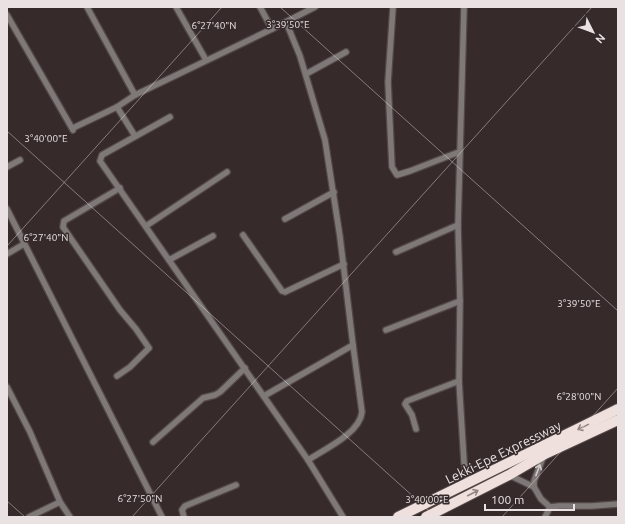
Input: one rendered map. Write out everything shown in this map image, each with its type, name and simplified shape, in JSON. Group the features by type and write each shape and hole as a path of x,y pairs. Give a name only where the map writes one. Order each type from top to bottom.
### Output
{"highway":[{"name":"Lekki-Epe Expressway","path":"398,517 618,409"},
{"name":"Lekki-Epe Expressway","path":"426,517 509,475 545,454 618,420"}],"street":[{"path":"87,7 135,95"},
{"path":"176,7 206,60"},
{"path":"260,7 272,29"},
{"path":"7,15 73,130 73,128 117,107 135,95 315,7"},
{"path":"394,7 388,82 392,167 397,175 459,152"},
{"path":"464,7 458,226 460,302 459,381 464,462 469,482"},
{"path":"286,22 306,74 325,140 344,264 362,412 362,418 352,432 308,460"},
{"path":"306,74 346,52"},
{"path":"117,107 135,136"},
{"path":"170,117 102,154 100,160 308,460 343,517"},
{"path":"7,167 20,160"},
{"path":"146,226 227,172"},
{"path":"117,376 130,367 149,348 120,310 62,223 120,188"},
{"path":"285,219 334,192"},
{"path":"7,209 162,517"},
{"path":"396,252 458,226"},
{"path":"243,235 282,291 285,292 344,264"},
{"path":"169,260 213,236"},
{"path":"7,254 24,244"},
{"path":"386,330 460,302"},
{"path":"264,396 353,345"},
{"path":"152,442 203,398 220,392 245,368"},
{"path":"416,429 412,415 405,404 407,401 459,381"},
{"path":"7,387 30,432 60,502 70,517"},
{"path":"534,487 534,480 545,454"},
{"path":"509,475 534,487 542,499 550,507"},
{"path":"184,517 182,510 185,506 236,485"},
{"path":"29,517 60,502"},
{"path":"550,507 618,504"},
{"path":"545,517 550,507"}]}
